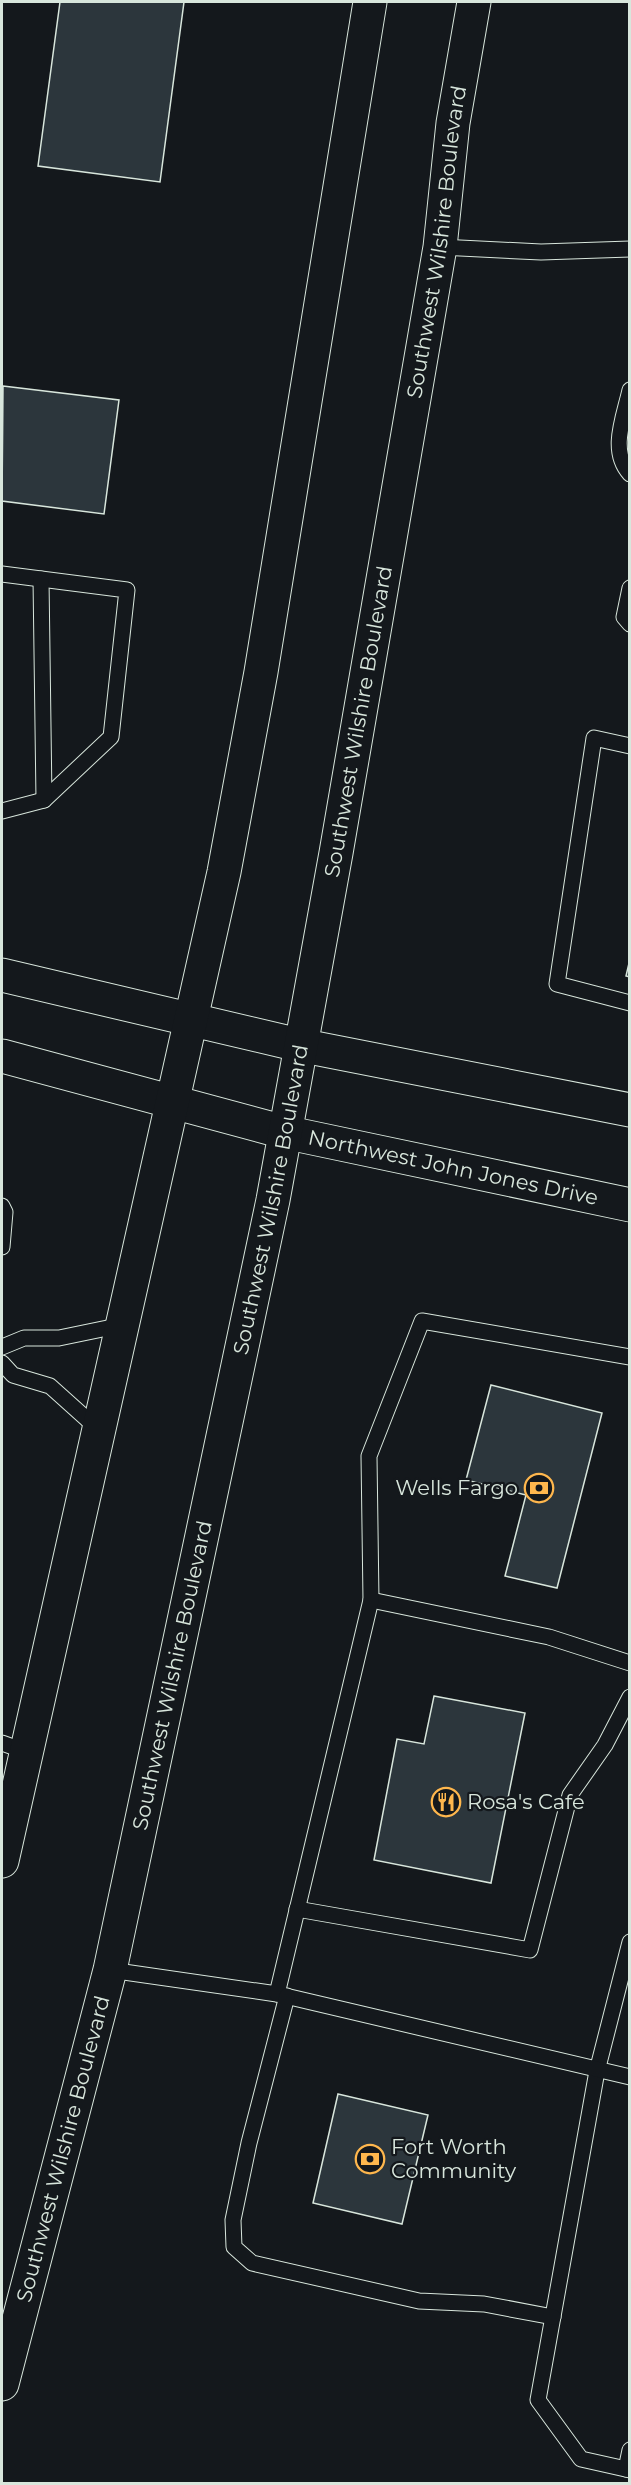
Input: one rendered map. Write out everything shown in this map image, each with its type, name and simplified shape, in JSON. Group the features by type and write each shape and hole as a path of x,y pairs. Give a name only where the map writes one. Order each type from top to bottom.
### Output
{"main road":[{"path":"2,1861 14,1748 99,1430 224,872 261,672 370,2"},
{"name":"Southwest Wilshire Boulevard","path":"2,2384 110,1970 273,1200 299,1045 336,853 440,247 453,123 474,2"},
{"path":"2,975 299,1045 630,1110"},
{"name":"Northwest John Jones Drive","path":"2,1056 284,1132 630,1205"}],"lane":[{"path":"440,247 541,252 630,249"},
{"path":"630,390 618,446 620,464 630,474"},
{"path":"2,574 127,590 111,737 44,800 2,811"},
{"path":"40,579 44,800"},
{"path":"630,588 624,617 630,624"},
{"path":"630,746 594,738 557,984 630,1003"},
{"path":"2,1206 5,1212 2,1247"},
{"path":"553,2317 484,2304 419,2301 252,2263 234,2247 233,2220 267,2073 297,1909 371,1600 369,1456 422,1321 630,1357"},
{"path":"2,1347 24,1338 59,1338 122,1324"},
{"path":"2,1363 13,1375 50,1386 99,1430"},
{"path":"371,1600 549,1637 630,1663"},
{"path":"297,1909 530,1950 570,1795 605,1745 630,1697"},
{"path":"630,1942 597,2071 538,2400 582,2459 628,2469 630,2450"},
{"path":"110,1970 282,1995 630,2077"}],"building":[{"path":"60,2 184,2 160,182 38,166"},
{"path":"3,386 119,400 104,514 2,501"},
{"path":"630,959 630,977 626,976"},
{"name":"Wells Fargo","path":"491,1385 602,1413 557,1588 505,1576 526,1495 466,1480"},
{"name":"Rosa's Cafe","path":"434,1696 525,1713 491,1883 374,1860 397,1739 424,1744"},
{"name":"Fort Worth Community","path":"338,2094 428,2115 402,2224 313,2203"}],"place":[{"name":"Wells Fargo","path":"539,1488"},
{"name":"Rosa's Cafe","path":"446,1802"},
{"name":"Fort Worth Community","path":"370,2159"}]}
